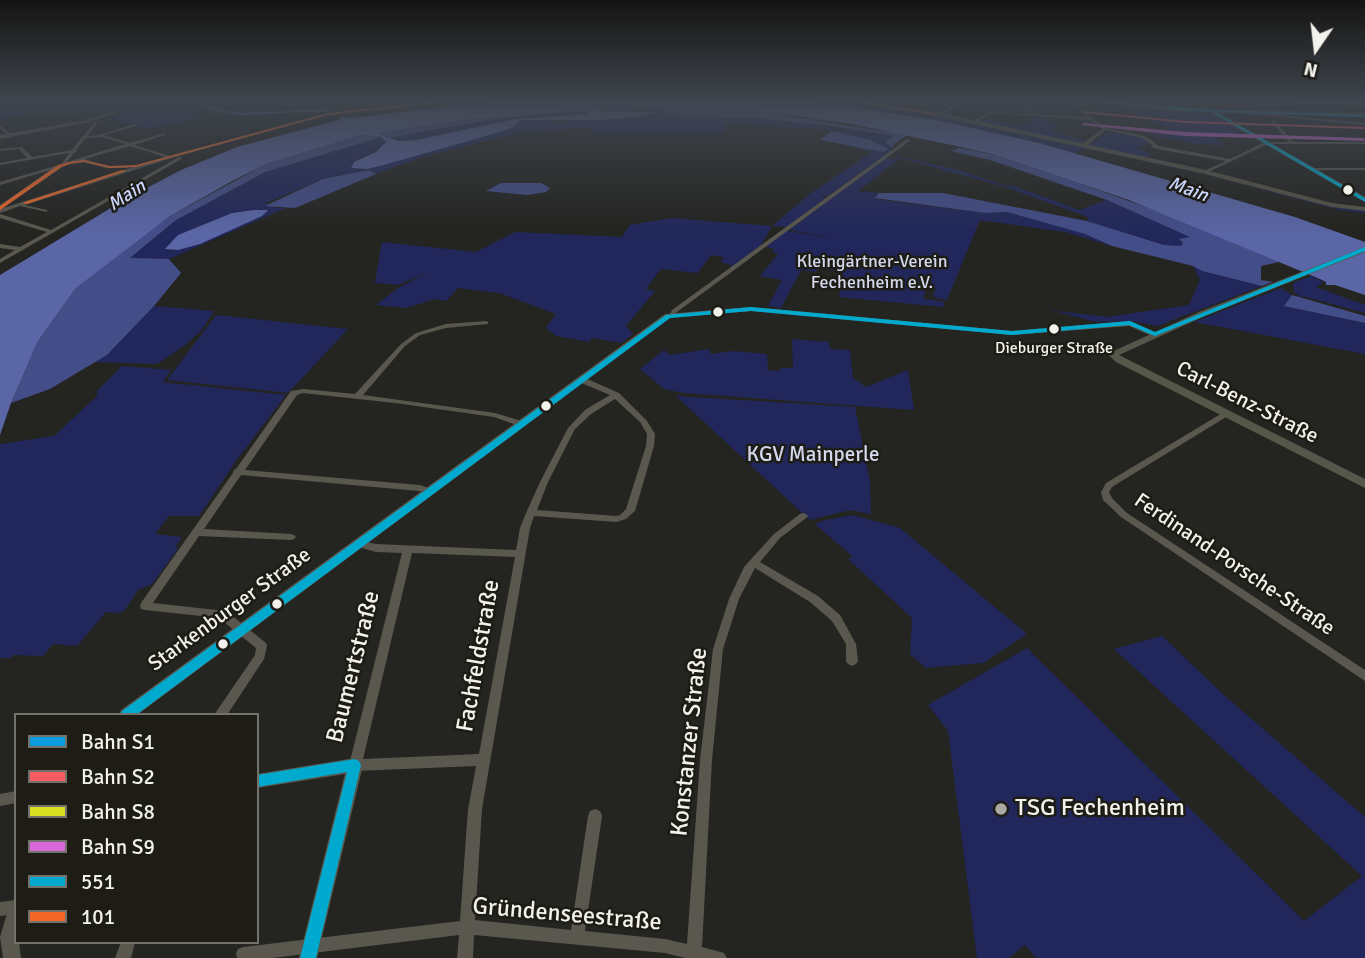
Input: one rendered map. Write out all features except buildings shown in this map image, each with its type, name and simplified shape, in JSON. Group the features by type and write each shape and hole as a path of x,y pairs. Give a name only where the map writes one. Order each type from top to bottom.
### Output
{"main road":[{"path":"1077,145 1206,172 1322,203 1363,207"},
{"path":"1270,145 1365,200"},
{"path":"1279,145 1365,194"},
{"path":"1155,334 1365,249"},
{"name":"Carl-Benz-Straße","path":"1155,334 1114,351 1113,355 1365,484"}],"street":[{"path":"0,210 71,157 79,145"},
{"path":"0,184 130,145"},
{"path":"134,145 170,157"},
{"path":"0,210 118,170 213,145"},
{"name":"Starkenburger Straße","path":"129,713 903,145"},
{"path":"1155,145 1157,146 1153,146 1164,149 1232,160"},
{"path":"1206,172 1255,151 1255,148 1263,145"},
{"path":"0,150 19,147 30,158"},
{"path":"0,164 75,151"},
{"path":"0,261 161,170 184,156 182,153"},
{"path":"71,157 71,160 118,170"},
{"path":"1312,169 1365,169"},
{"path":"0,177 11,181"},
{"path":"11,201 6,206 18,205 46,211"},
{"path":"0,216 52,232"},
{"path":"0,246 21,249"},
{"path":"669,316 759,309 1023,334 1125,323 1155,334"},
{"path":"358,396 409,340 437,327 486,323"},
{"path":"531,513 616,519 629,514 649,451 651,434 643,421 616,395 582,380"},
{"path":"221,713 263,648 242,629 216,612 145,606 294,393 303,391 358,396 495,415 522,424"},
{"name":"Fachfeldstraße","path":"465,958 475,809 520,554 531,513 572,428 588,412 616,395"},
{"name":"Ferdinand-Porsche-Straße","path":"1227,414 1109,485 1105,492 1108,500 1124,515 1365,676"},
{"path":"237,472 429,491"},
{"name":"Konstanzer Straße","path":"694,955 713,677 718,649 733,599 754,563 777,536 803,516"},
{"path":"196,532 291,537"},
{"path":"358,544 367,548 520,554"},
{"name":"Baumertstraße","path":"310,952 408,550"},
{"path":"754,563 814,598 836,618 851,644 852,661"},
{"path":"259,781 355,765 483,760"},
{"path":"577,938 595,816"},
{"path":"12,958 9,937 14,916"},
{"name":"Gründenseestraße","path":"243,954 310,952 468,927 665,946 694,955 719,958"}],"green space":[{"path":"353,145 384,145 354,162 471,145 423,157 376,174 369,170 323,179 266,203 275,208 286,208 169,259 129,259 176,220 265,172","holes":["268,210 250,221 188,247 171,251 178,235 232,213"]},
{"path":"842,145 883,152 887,150 872,145 889,145 893,148 828,196 819,194 826,198 786,227 772,226 811,193 872,152"},
{"path":"1045,145 1073,145 1210,174 1334,207 1365,209 1365,213 1336,209 1208,175 1084,148 1074,154"},
{"path":"1088,145 1146,145 1136,148 1151,154 1145,158"},
{"name":"Kleingärtner-Verein Fechenheim e.V.","path":"898,156 1014,186 1079,210 1107,200 1191,237 1179,240 1183,243 1182,246 1164,245 1087,221 1088,217 1006,187 900,158 858,191 879,193 876,199 889,201 985,213 1007,212 1085,234 1112,246 1065,232 980,220 947,300 936,298 933,296 936,288 927,287 923,299 943,301 944,307 839,297 840,289 831,288 837,271 818,268 816,272 801,270 781,308 768,306 782,280 760,276 778,254 772,252 774,249 765,246 787,231 843,239 789,230 884,158 893,159"},
{"path":"671,218 772,226 761,245 733,266 721,262 723,257 711,255 698,273 661,269 646,289 655,291 626,326 633,334 621,343 592,338 589,342 556,336 546,328 556,314 499,293 458,288 446,301 435,299 406,308 376,305 398,288 426,273 398,285 375,283 382,242 476,252 515,232 622,237 630,225"},
{"path":"1193,266 1202,271 1262,286 1157,326 1132,321 1097,322 1049,310 1106,317 1189,305 1200,280"},
{"path":"1311,276 1324,282 1316,287 1365,305 1365,313 1302,296 1304,299 1294,292 1293,283"},
{"path":"1281,288 1292,295 1285,306 1365,323 1365,354 1194,322"},
{"path":"154,306 214,311 201,331 157,364 94,362 107,355"},
{"path":"216,315 348,329 288,393 167,380"},
{"path":"792,339 829,342 830,349 850,350 853,378 866,387 908,370 914,410 684,393 664,389 640,369 664,350 670,355 709,349 711,354 732,351 767,354 768,370 780,371 780,368 793,368"},
{"path":"122,366 171,370 163,382 286,395 238,458 199,516 169,516 155,534 182,537 176,546 178,549 152,584 138,590 125,610 120,613 106,612 77,646 53,644 43,656 14,655 11,658 0,658 0,444 54,436 97,396 97,391"},
{"name":"KGV Mainperle","path":"676,396 855,407 870,482 871,514 850,510 810,520"},
{"name":"KGV Mainperle","path":"853,515 900,528 1027,634 983,663 926,668 910,654 912,618 848,559 853,557 815,524"},
{"path":"1162,636 1224,695 1365,817 1365,958 1036,958 1025,945 1009,958 977,958 948,731 928,705 1027,648 1304,921 1362,876 1114,649"}],"shaded area":[{"path":"329,145 355,145 265,172 176,220 130,258 169,259 181,273 154,306 107,355 50,389 11,403 38,341 76,288 170,216 268,163"},
{"path":"845,145 880,145 888,149 883,152"},
{"path":"959,148 996,155 1180,219 1279,262 1261,266 1261,280 1273,282 1262,286 1202,271 1193,266 1112,246 1085,234 1007,212 985,213 875,198 879,193 943,193 1087,221 1164,245 1181,246 1183,243 1179,239 1190,237 1107,200 990,160 951,151"},
{"path":"369,170 376,174 295,208 265,206 323,179"},
{"path":"501,183 541,183 550,188 546,192 527,195 486,191"},
{"path":"1292,295 1365,316 1365,323 1284,306"}],"water":[{"path":"329,145 268,163 170,216 76,288 38,341 0,435 0,275 124,200 181,170 237,147"},
{"path":"383,145 454,145 367,169 351,168 354,162 376,152"},
{"name":"Main","path":"951,145 1045,145 1295,217 1365,242 1365,295 1335,285 1326,285 1326,282 1320,279 1129,200 996,155"},
{"path":"268,210 262,216 200,244 178,250 165,249 178,235 232,213"}],"transit line":[{"name":"101","path":"0,208 60,166 69,163 84,161 110,167 136,166 215,145"},
{"name":"551","path":"1270,145 1365,200"},
{"name":"101","path":"25,203 124,171"},
{"name":"551","path":"1155,334 1365,249"},
{"name":"551","path":"129,713 668,316 751,309 1012,333 1130,323 1155,334"},
{"name":"551","path":"259,781 355,765"},
{"name":"551","path":"308,958 355,765"}],"place":[{"name":"Dieburger Straße","path":"1054,329"},
{"name":"TSG Fechenheim","path":"1001,809"}]}
